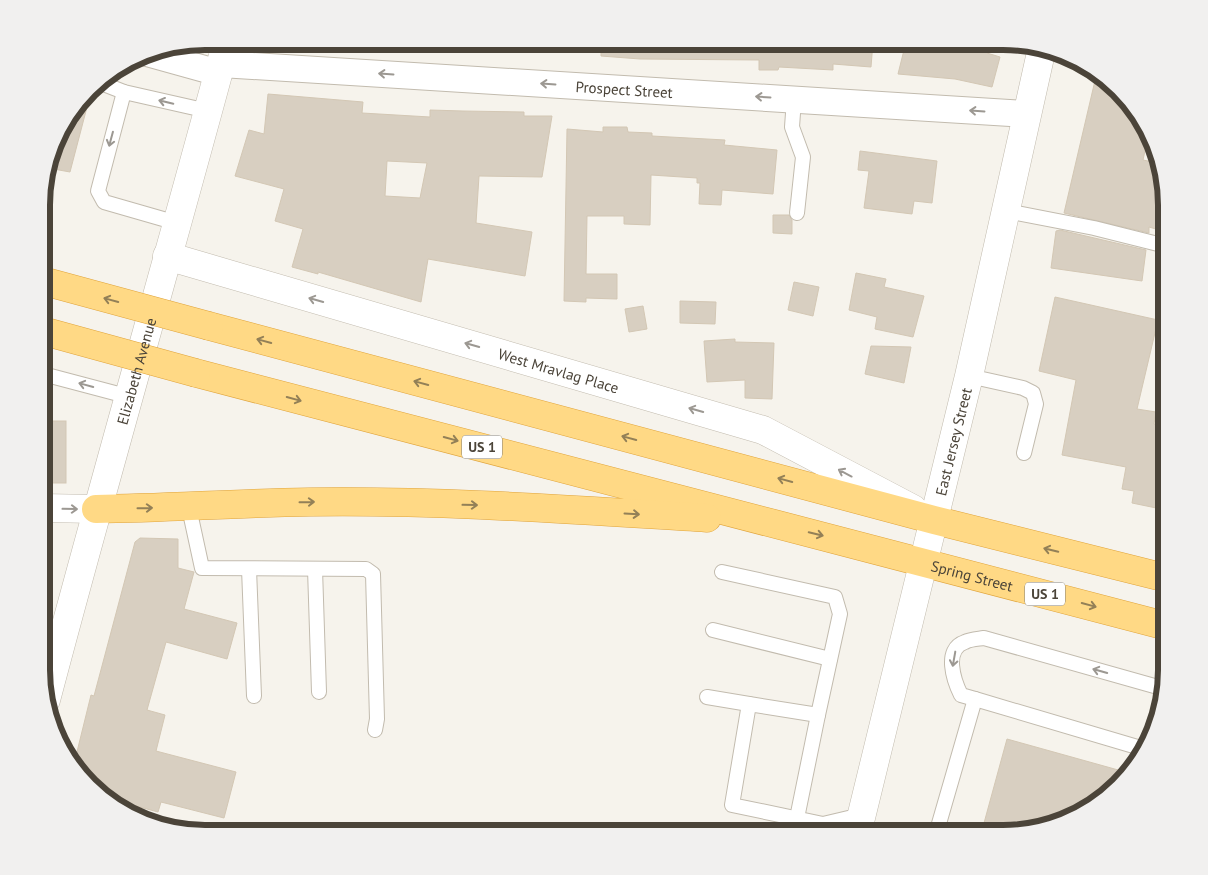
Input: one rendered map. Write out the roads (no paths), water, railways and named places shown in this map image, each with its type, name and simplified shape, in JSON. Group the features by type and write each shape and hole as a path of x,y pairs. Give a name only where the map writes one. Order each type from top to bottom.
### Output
{"highway":[{"path":"50,283 934,520 1158,576"},
{"name":"US 1","path":"50,333 196,373 923,562"},
{"path":"96,509 189,508 309,502 448,505 769,522"},
{"name":"Spring Street","path":"923,562 1158,624"}],"street":[{"name":"East Jersey Street","path":"859,824 969,376 1040,54"},
{"name":"Prospect Street","path":"167,55 1026,114"},
{"name":"Elizabeth Avenue","path":"50,683 96,509 130,397 222,60"},
{"name":"West Mravlag Place","path":"167,256 763,430 934,520"},
{"path":"50,508 96,509"}],"lane":[{"path":"107,85 124,92 208,111"},
{"path":"124,92 98,191 100,198 104,202 178,223"},
{"path":"794,99 792,127 803,157 797,212"},
{"path":"1006,211 1094,228 1158,244"},
{"path":"50,376 130,397"},
{"path":"969,376 1023,388 1033,393 1036,404 1024,453"},
{"path":"189,508 202,568 366,569 373,574 377,719 375,730"},
{"path":"250,569 254,696"},
{"path":"316,569 319,692"},
{"path":"722,572 835,597 840,614 797,818"},
{"path":"713,630 830,659"},
{"path":"1137,747 961,695 951,663 956,649 963,642 984,638 1157,687"},
{"path":"707,697 818,715"},
{"path":"939,825 975,699"},
{"path":"749,704 732,805 823,824 859,824"}]}
